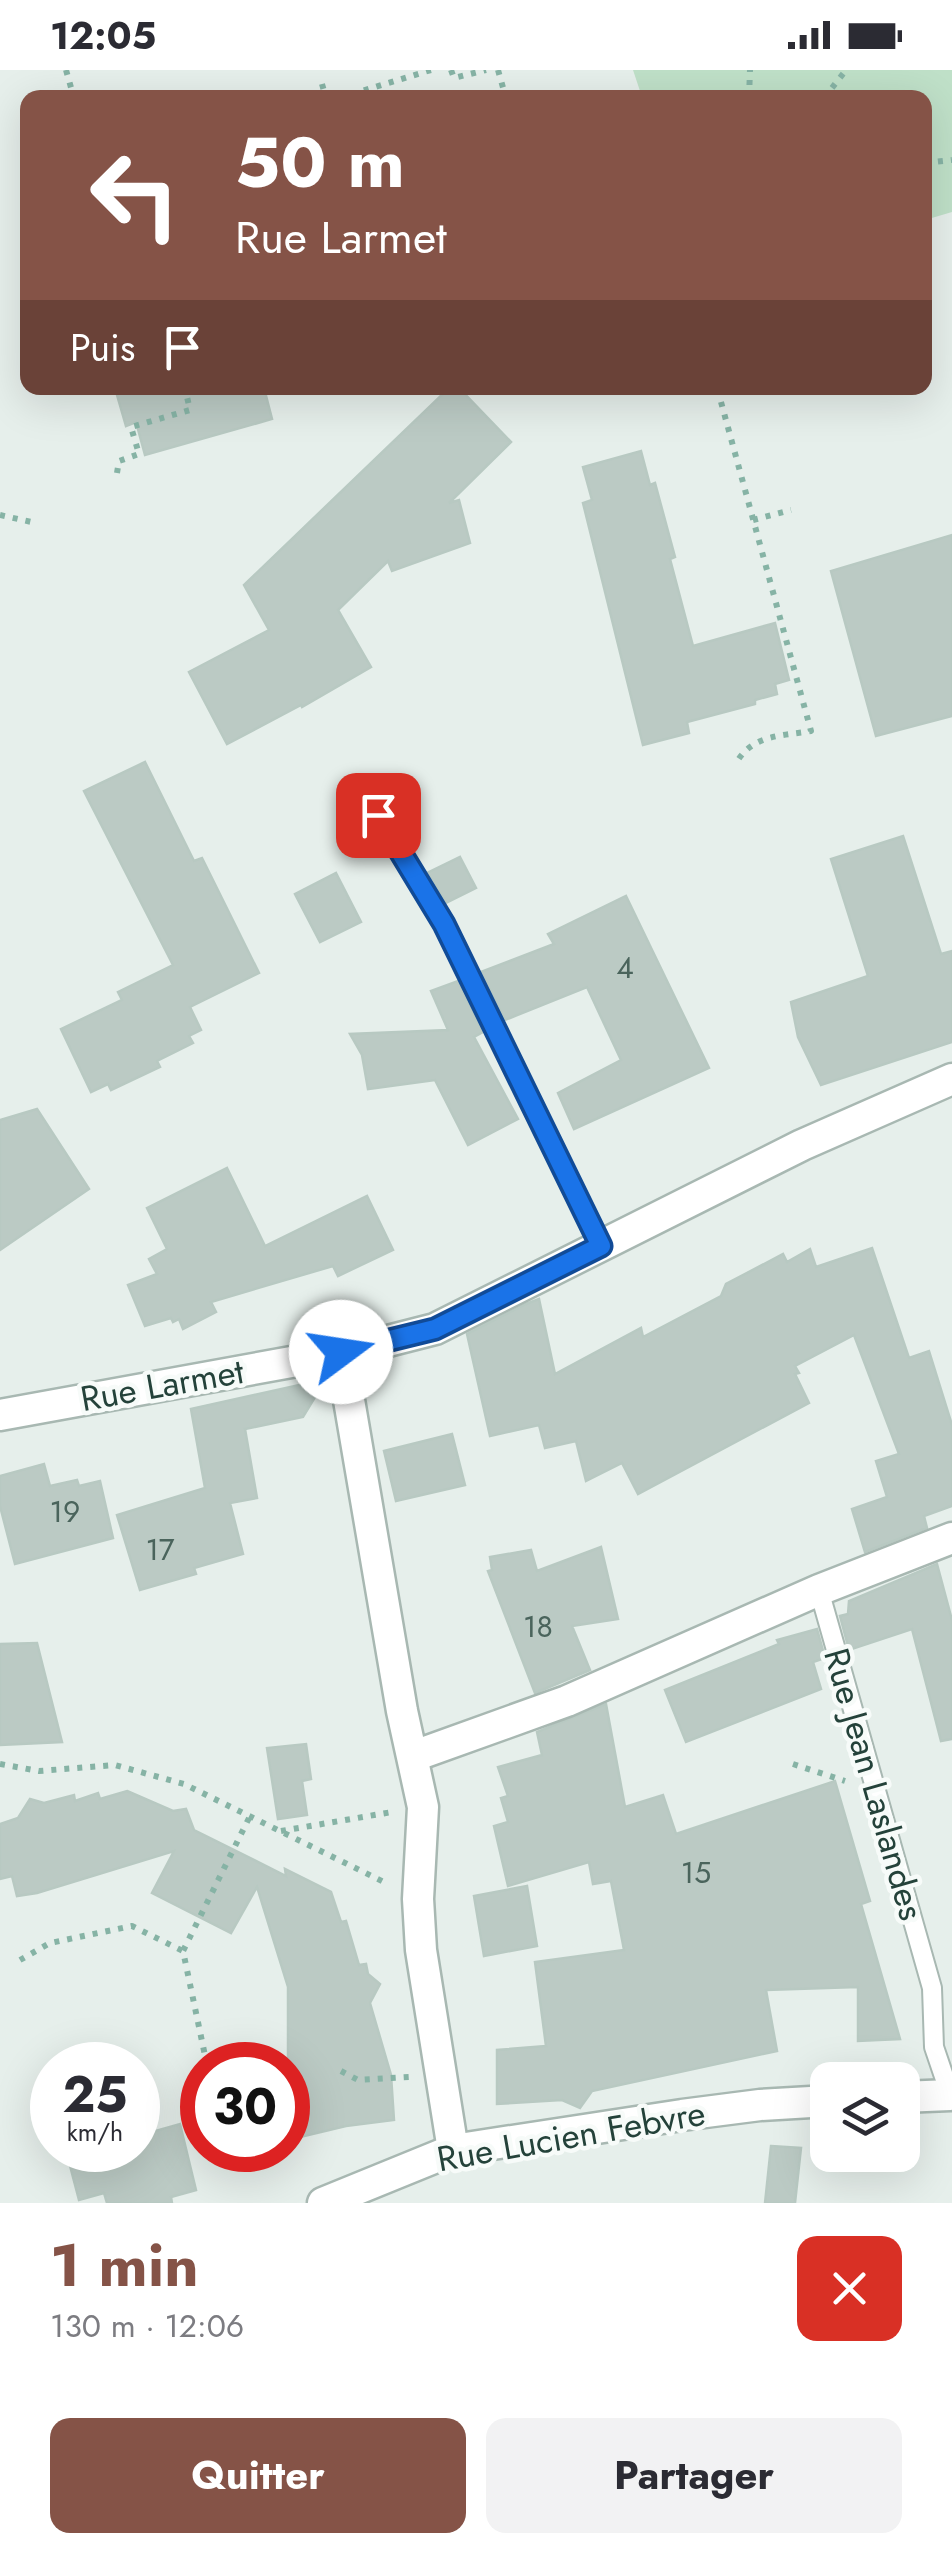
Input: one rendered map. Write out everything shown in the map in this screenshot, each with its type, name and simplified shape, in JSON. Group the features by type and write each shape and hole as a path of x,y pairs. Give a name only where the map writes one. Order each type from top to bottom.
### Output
{"street":[{"name":"Rue Larmet","path":"0,1415 341,1352 435,1329 802,1144 952,1079"},
{"path":"341,1352 402,1711 424,1807 418,1899 426,1990 453,2150"},
{"path":"414,1756 567,1701 819,1590 952,1538"},
{"path":"920,2098 951,2098"},
{"name":"Rue Lucien Febvre","path":"323,2203 453,2150 682,2115 810,2103"}],"lane":[{"path":"378,815 444,924 601,1246"},
{"name":"Rue Jean Laslandes","path":"819,1590 932,1988 934,2046 951,2098"}],"path":[{"path":"365,90 431,70"},
{"path":"452,70 454,78 486,70"},
{"path":"830,90 846,70"},
{"path":"322,84 324,90"},
{"path":"117,473 119,460 139,454 132,428 190,410 186,395"},
{"path":"721,402 811,731 760,740 748,746 738,760"},
{"path":"754,520 791,510"},
{"path":"0,515 36,523"},
{"path":"0,1764 39,1772 116,1765 184,1784 418,1899"},
{"path":"794,1764 876,1791"},
{"path":"280,1831 424,1807"},
{"path":"202,2042 183,1951 250,1816"},
{"path":"20,1960 50,1942 132,1926 183,1951"},
{"path":"341,2071 358,2080 441,2076"}],"green space":[{"path":"633,70 952,70 952,212 932,218 932,90 640,90"}],"building":[{"path":"117,395 266,395 272,419 145,455 136,422 126,426"},
{"path":"442,395 466,395 511,442 449,503 459,500 470,543 392,571 388,561 338,610 371,667 227,744 189,672 269,630 244,585"},
{"path":"641,451 650,485 655,483 675,557 670,559 693,646 775,623 789,680 775,684 777,694 755,700 755,704 687,722 689,733 643,745 583,503 592,500 583,467"},
{"path":"952,535 952,716 876,736 831,571"},
{"path":"145,762 194,861 202,858 259,973 190,1007 201,1030 189,1036 193,1043 157,1061 160,1067 111,1090 108,1084 91,1092 61,1029 122,1000 118,992 173,965 84,791"},
{"path":"903,836 941,954 952,951 952,1042 821,1085 798,1037 791,1002 868,976 831,859"},
{"path":"460,857 476,888 446,903 427,873"},
{"path":"336,873 361,922 320,942 295,894"},
{"path":"626,896 709,1068 574,1129 558,1093 621,1060 587,987 505,1020 481,972 554,944 548,934"},
{"path":"458,981 483,1032 474,1037 518,1119 468,1145 435,1080 368,1089 362,1055 350,1034 448,1030 431,991"},
{"path":"37,1109 89,1189 0,1250 0,1120"},
{"path":"227,1168 265,1246 367,1196 393,1250 338,1276 333,1266 211,1302 216,1312 183,1329 179,1319 173,1322 171,1318 145,1326 128,1285 157,1274 149,1259 167,1249 147,1208"},
{"path":"872,1248 909,1358 929,1351 952,1425 952,1506 924,1516 927,1528 865,1552 852,1509 887,1497 876,1461 899,1454 854,1335 795,1366 809,1403 638,1494 622,1463 586,1481 576,1441 545,1448 539,1425 490,1436 467,1334 526,1304 539,1299 555,1374 641,1328 643,1337 721,1296 726,1284 783,1254 787,1262 810,1249 816,1267"},
{"path":"326,1379 303,1417 245,1429 257,1498 230,1503 243,1554 194,1568 196,1574 140,1590 117,1515 205,1488 191,1409"},
{"path":"452,1434 465,1485 396,1501 384,1451"},
{"path":"44,1464 50,1486 77,1480 79,1486 100,1481 113,1538 15,1564 0,1506 0,1476"},
{"path":"601,1547 618,1619 572,1626 590,1670 535,1693 488,1571 492,1570 490,1557 531,1550 537,1571"},
{"path":"937,1564 952,1620 952,1739 941,1741 912,1629 849,1650 840,1616 848,1614 849,1601"},
{"path":"817,1629 825,1658 813,1662 821,1689 686,1742 665,1690 779,1644 777,1640"},
{"path":"37,1643 62,1742 0,1745 0,1644"},
{"path":"606,1704 625,1807 663,1795 676,1834 835,1781 870,1901 861,1904 900,2039 858,2041 858,1987 766,1990 777,2051 592,2091 580,2108 562,2100 497,2104 497,2050 546,2046 535,1962 624,1950 611,1881 593,1884 589,1862 508,1886 494,1826 508,1822 501,1798 508,1796 498,1767 542,1755 537,1732"},
{"path":"306,1744 311,1779 302,1781 307,1815 278,1819 267,1748"},
{"path":"127,1791 173,1811 186,1809 194,1830 286,1876 285,1869 331,1892 341,1922 346,1921 359,1965 366,1964 368,1974 380,1984 370,2003 391,2075 394,2120 310,2135 310,2042 288,2042 288,1987 257,1887 231,1933 152,1893 174,1851 37,1893 17,1896 12,1876 0,1879 0,1824 18,1818 30,1799 44,1803 74,1795 75,1801 98,1793 100,1799"},
{"path":"527,1886 537,1946 484,1956 474,1896"},
{"path":"180,2124 180,2172 192,2172 196,2190 171,2197 172,2203 107,2203 104,2193 79,2200 72,2172 160,2172 160,2130"},
{"path":"771,2146 801,2148 795,2203 765,2203"}],"route":[{"path":"341,1352 435,1329 601,1246 444,924 378,815"}]}
